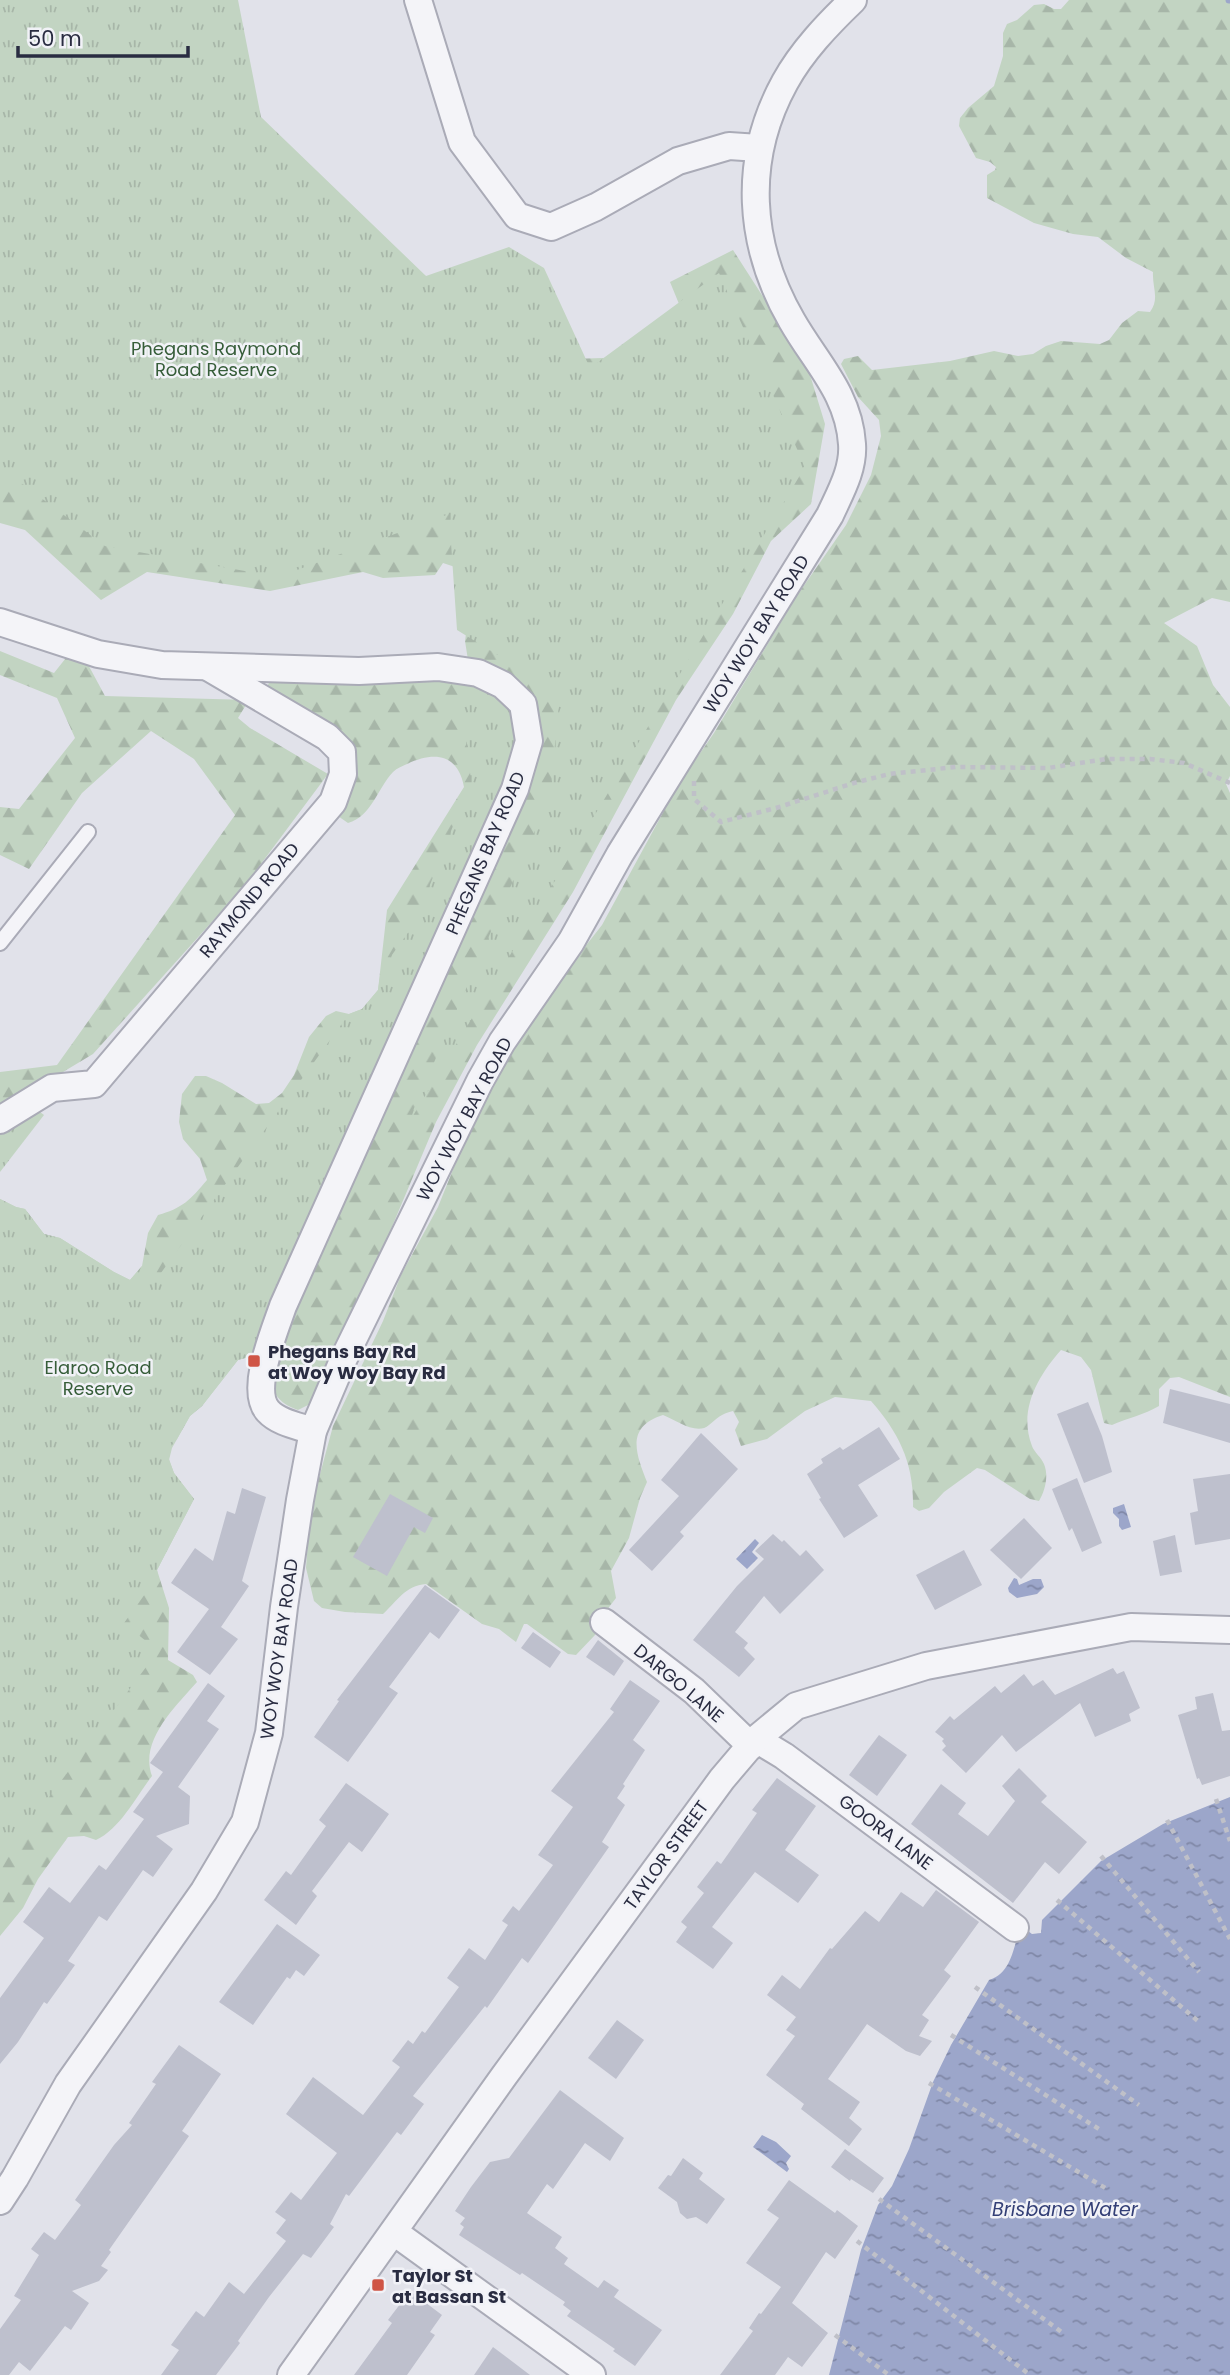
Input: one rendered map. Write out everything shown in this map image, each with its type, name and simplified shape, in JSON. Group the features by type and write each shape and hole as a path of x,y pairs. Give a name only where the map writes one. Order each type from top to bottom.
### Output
{"street":[{"path":"418,0 462,142 517,216 551,227 596,207 678,162 729,146 760,148"},
{"name":"WOY WOY BAY ROAD","path":"0,2201 68,2084 204,1891 245,1822 268,1733 290,1567 313,1431 344,1358 480,1080 502,1042 571,942 620,855 830,515 844,483 853,447 841,396 780,300 764,258 755,210 760,148 785,82 824,30 853,0"},
{"name":"PHEGANS BAY ROAD","path":"0,622 98,654 162,666 359,671 438,667 478,673 503,684 523,704 528,741 515,789 283,1306 263,1361 264,1405 269,1412 289,1423 313,1431"},
{"name":"RAYMOND ROAD","path":"0,1120 52,1088 94,1084 333,802 343,774 342,752 327,737 205,666"},
{"name":"DARGO LANE","path":"604,1622 694,1691 754,1742"},
{"name":"TAYLOR STREET","path":"291,2375 504,2076 722,1779 754,1742 796,1706 926,1666 1131,1627 1230,1630"},
{"name":"GOORA LANE","path":"754,1742 784,1756 1015,1928"},
{"path":"394,2232 592,2375"}],"lane":[{"path":"0,943 89,832"}],"path":[{"path":"692,738 694,799 721,822 889,774 956,767 1048,768 1106,759 1150,759 1184,763 1230,783"},
{"path":"1216,1799 1230,1841"},
{"path":"1167,1819 1230,1939"},
{"path":"1101,1856 1199,1972"},
{"path":"1057,1900 1199,2022"},
{"path":"975,1987 1139,2105"},
{"path":"951,2035 1102,2131"},
{"path":"929,2084 1107,2189"},
{"path":"879,2199 1063,2333"},
{"path":"857,2241 1030,2375"},
{"path":"835,2335 889,2375"}],"green space":[{"name":"Phegans Raymond Road Reserve","path":"0,0 150,0 120,125 379,241 538,360 700,355 670,282 733,250 807,365 825,424 811,504 771,541 733,614 676,700 573,892 477,1045 436,1122 373,1272 360,1292 354,1314 310,1404 298,1410 282,1401 274,1390 273,1358 477,897 468,660 465,641 472,591 461,569 443,563 435,575 383,578 363,572 270,591 147,572 101,600 25,530 0,523"},
{"name":"Phegans Raymond Road Reserve","path":"0,0 238,0 261,117 426,276 509,247 544,268 590,368 719,273 805,467 405,1129 550,796 560,693 457,630 449,514 278,577 105,546 0,467"},
{"path":"1069,0 1230,0 1230,602 1212,598 1164,623 1197,646 1213,685 1230,707 1230,776 1226,784 1230,793 1230,1397 1179,1377 1170,1378 1159,1389 1159,1406 1112,1425 1104,1423 1091,1370 1081,1357 1061,1350 1038,1382 1027,1419 1033,1448 1043,1461 1046,1473 1045,1488 1039,1501 1030,1499 985,1470 977,1468 944,1492 929,1508 919,1511 913,1507 911,1476 903,1450 890,1425 871,1401 835,1397 805,1411 767,1439 741,1446 735,1430 739,1422 733,1411 699,1429 663,1415 651,1420 638,1434 637,1452 647,1482 629,1538 611,1571 616,1598 603,1615 595,1635 576,1655 568,1654 527,1624 524,1624 516,1642 499,1629 482,1624 426,1584 407,1591 383,1614 322,1608 314,1601 306,1568 316,1489 333,1426 383,1321 401,1275 438,1207 470,1127 500,1067 602,925 678,785 714,733 796,597 846,525 871,475 881,436 879,420 858,397 841,364 844,359 858,356 872,370 950,361 994,351 1018,356 1033,354 1061,341 1100,344 1109,340 1122,323 1138,311 1150,312 1153,307 1153,272 1126,258 1098,237 1073,234 1034,223 987,198 987,175 996,167 976,158 959,126 960,118 968,108 994,86 1003,56 1003,33 1007,24 1017,20 1034,5 1044,4 1061,9"},
{"path":"77,644 105,696 249,700 238,718 250,728 328,774 246,884 93,1054 18,1099 0,1105 0,1072 57,1065 235,815 194,759 151,731 82,793 29,869 0,855 0,807 19,809 75,738 57,698 0,675 0,651 54,673"},
{"name":"Elaroo Road Reserve","path":"448,677 515,707 265,1337 249,1357 238,1360 202,1406 190,1416 172,1448 169,1460 174,1473 194,1499 157,1570 169,1608 168,1660 193,1675 197,1682 161,1725 150,1750 152,1776 127,1812 113,1828 96,1840 84,1836 68,1837 38,1879 23,1908 0,1936 0,1199 25,1209 44,1234 60,1238 130,1280 142,1266 148,1233 158,1215 186,1202 207,1180 200,1159 183,1139 179,1122 182,1094 195,1076 206,1076 256,1104 269,1103 282,1093 294,1075 309,1037 326,1016 336,1011 349,1014 362,1009 378,990 387,910 464,787 457,768 451,762 436,757 417,760 393,772 369,808 348,823 335,814 353,765 265,690 269,683"},
{"name":"Elaroo Road Reserve","path":"458,679 477,682 515,707 521,739 508,785 265,1337 249,1357 238,1360 202,1406 190,1416 164,1455 194,1499 157,1570 158,1576 124,1623 158,1651 0,1863 0,1199 25,1209 44,1234 60,1238 130,1280 142,1266 158,1277 349,1014 362,1009 378,990 381,970 415,923 471,780"},
{"path":"36,1109 44,1115 0,1172 0,1132"}],"water":[{"path":"1124,1504 1131,1527 1122,1530 1113,1508"},
{"path":"755,1539 759,1543 752,1552 758,1558 747,1569 736,1559"},
{"path":"1014,1578 1019,1585 1033,1579 1041,1579 1044,1587 1037,1594 1017,1598 1008,1588"},
{"name":"Brisbane Water","path":"1230,1797 1230,2375 829,2375 861,2250 878,2205 892,2186 909,2149 933,2082 951,2045 989,1980 1005,1969 1017,1938 1028,1931 1032,1934 1041,1933 1042,1920 1101,1861 1163,1824"},
{"path":"762,2135 776,2142 791,2156 786,2163 789,2169 787,2172 753,2147"}],"building":[{"path":"1170,1389 1230,1404 1230,1443 1163,1423"},
{"path":"1088,1402 1102,1436 1112,1472 1084,1483 1057,1414"},
{"path":"879,1427 900,1459 858,1485 878,1516 844,1538 819,1499 821,1498 807,1474 823,1463 821,1459 840,1447 843,1450"},
{"path":"701,1433 738,1469 680,1532 684,1536 652,1571 629,1550 679,1496 661,1480"},
{"path":"1230,1474 1230,1539 1195,1545 1190,1513 1198,1511 1193,1479"},
{"path":"1077,1478 1102,1543 1082,1552 1072,1528 1069,1531 1052,1489"},
{"path":"242,1488 266,1497 242,1581 249,1586 221,1627 238,1639 210,1675 177,1652 209,1609 171,1583 195,1548 213,1561 227,1511 235,1514"},
{"path":"390,1494 433,1518 425,1533 414,1527 387,1576 353,1557"},
{"path":"1024,1518 1052,1548 1021,1579 990,1550"},
{"path":"773,1534 782,1542 784,1540 800,1556 806,1550 824,1570 780,1614 764,1596 735,1632 748,1643 744,1648 755,1659 739,1677 693,1640 737,1586 764,1559 755,1551"},
{"path":"1175,1535 1182,1572 1160,1576 1153,1541"},
{"path":"964,1550 982,1585 935,1610 916,1575"},
{"path":"425,1585 460,1610 439,1639 430,1632 389,1687 398,1693 348,1762 314,1737 339,1701 337,1700"},
{"path":"533,1632 561,1652 550,1668 521,1648"},
{"path":"598,1640 624,1661 614,1676 586,1657"},
{"path":"1113,1668 1117,1674 1124,1671 1140,1708 1129,1714 1131,1721 1095,1737 1080,1703 1016,1752 1002,1735 966,1773 942,1750 946,1746 942,1741 944,1739 935,1732 950,1716 954,1720 995,1686 1001,1693 1024,1674 1033,1686 1043,1680 1055,1695"},
{"path":"630,1680 660,1701 633,1740 645,1750 617,1798 625,1805 602,1842 609,1847 528,1963 522,1958 487,2008 485,2006 413,2096 424,2104 401,2135 397,2132 349,2196 346,2194 330,2224 334,2227 311,2258 303,2254 269,2297 216,2375 161,2375 179,2350 171,2345 196,2311 204,2317 229,2282 244,2294 286,2241 276,2233 286,2220 275,2212 291,2192 301,2200 337,2153 286,2114 313,2077 363,2115 400,2067 392,2061 408,2040 413,2044 422,2031 425,2033 459,1987 447,1978 469,1948 485,1960 508,1925 502,1921 513,1906 519,1911 553,1865 538,1855 573,1807 551,1791 614,1712 610,1709"},
{"path":"208,1683 225,1696 207,1721 219,1729 178,1787 190,1796 189,1824 156,1836 173,1849 153,1877 143,1870 107,1921 99,1916 68,1961 75,1965 47,2004 44,2002 0,2064 0,1998 44,1938 23,1922 49,1887 70,1903 99,1865 106,1870 144,1819 133,1812 163,1772 150,1763"},
{"path":"1213,1693 1222,1731 1230,1730 1230,1776 1202,1785 1199,1778 1197,1779 1178,1715 1197,1709 1195,1697"},
{"path":"879,1735 907,1755 877,1796 849,1775"},
{"path":"1019,1768 1047,1796 1041,1802 1087,1842 1059,1874 1045,1862 1013,1903 911,1824 941,1784 966,1803 958,1814 988,1836 1015,1801 1002,1786"},
{"path":"777,1778 816,1806 785,1850 819,1875 798,1903 755,1872 712,1927 733,1943 713,1969 676,1942 687,1927 681,1922 704,1893 697,1887 717,1861 721,1864 757,1813 752,1810"},
{"path":"346,1783 389,1814 362,1852 349,1842 312,1891 317,1896 296,1925 264,1900 286,1871 291,1875 326,1826 319,1820"},
{"path":"936,1890 979,1922 944,1970 951,1976 922,2015 929,2020 919,2036 932,2041 920,2056 906,2051 867,2024 828,2079 860,2102 849,2118 862,2129 849,2146 801,2109 804,2104 766,2075 795,2036 786,2030 796,2017 767,1995 782,1975 800,1989 830,1948 832,1949 865,1911 879,1922 901,1892 923,1907"},
{"path":"277,1924 320,1955 304,1976 296,1970 290,1979 287,1977 253,2025 219,2002"},
{"path":"617,2020 644,2040 616,2079 588,2058"},
{"path":"179,2045 221,2074 182,2131 189,2136 109,2250 111,2252 101,2266 108,2270 99,2281 72,2291 89,2303 71,2330 65,2326 30,2371 19,2362 9,2375 0,2375 0,2329 21,2300 14,2296 39,2255 31,2249 44,2232 55,2240 81,2205 75,2200 114,2145 132,2125 129,2123 156,2084 152,2082"},
{"path":"560,2090 624,2138 610,2161 585,2143 553,2189 547,2184 527,2213 562,2237 555,2248 568,2258 564,2264 598,2288 604,2280 619,2290 614,2297 662,2330 635,2366 567,2316 571,2311 563,2305 565,2302 459,2235 464,2227 460,2224 465,2218 455,2211 471,2187 490,2162 509,2158"},
{"path":"845,2149 884,2178 873,2193 831,2167"},
{"path":"683,2158 703,2173 699,2179 725,2199 707,2224 696,2217 687,2219 680,2213 677,2202 658,2188 668,2175 671,2176"},
{"path":"789,2180 858,2226 835,2259 826,2252 792,2303 828,2333 802,2367 788,2357 775,2375 720,2375 753,2331 749,2328 759,2313 761,2314 781,2287 746,2263 779,2218 767,2210"},
{"path":"410,2291 442,2315 430,2332 435,2335 407,2375 354,2375 392,2323 388,2320"},
{"path":"493,2347 530,2375 474,2375"}],"place":[{"name":"Phegans Bay Rd at Woy Woy Bay Rd","path":"254,1361"},
{"name":"Taylor St at Bassan St","path":"378,2285"}]}
